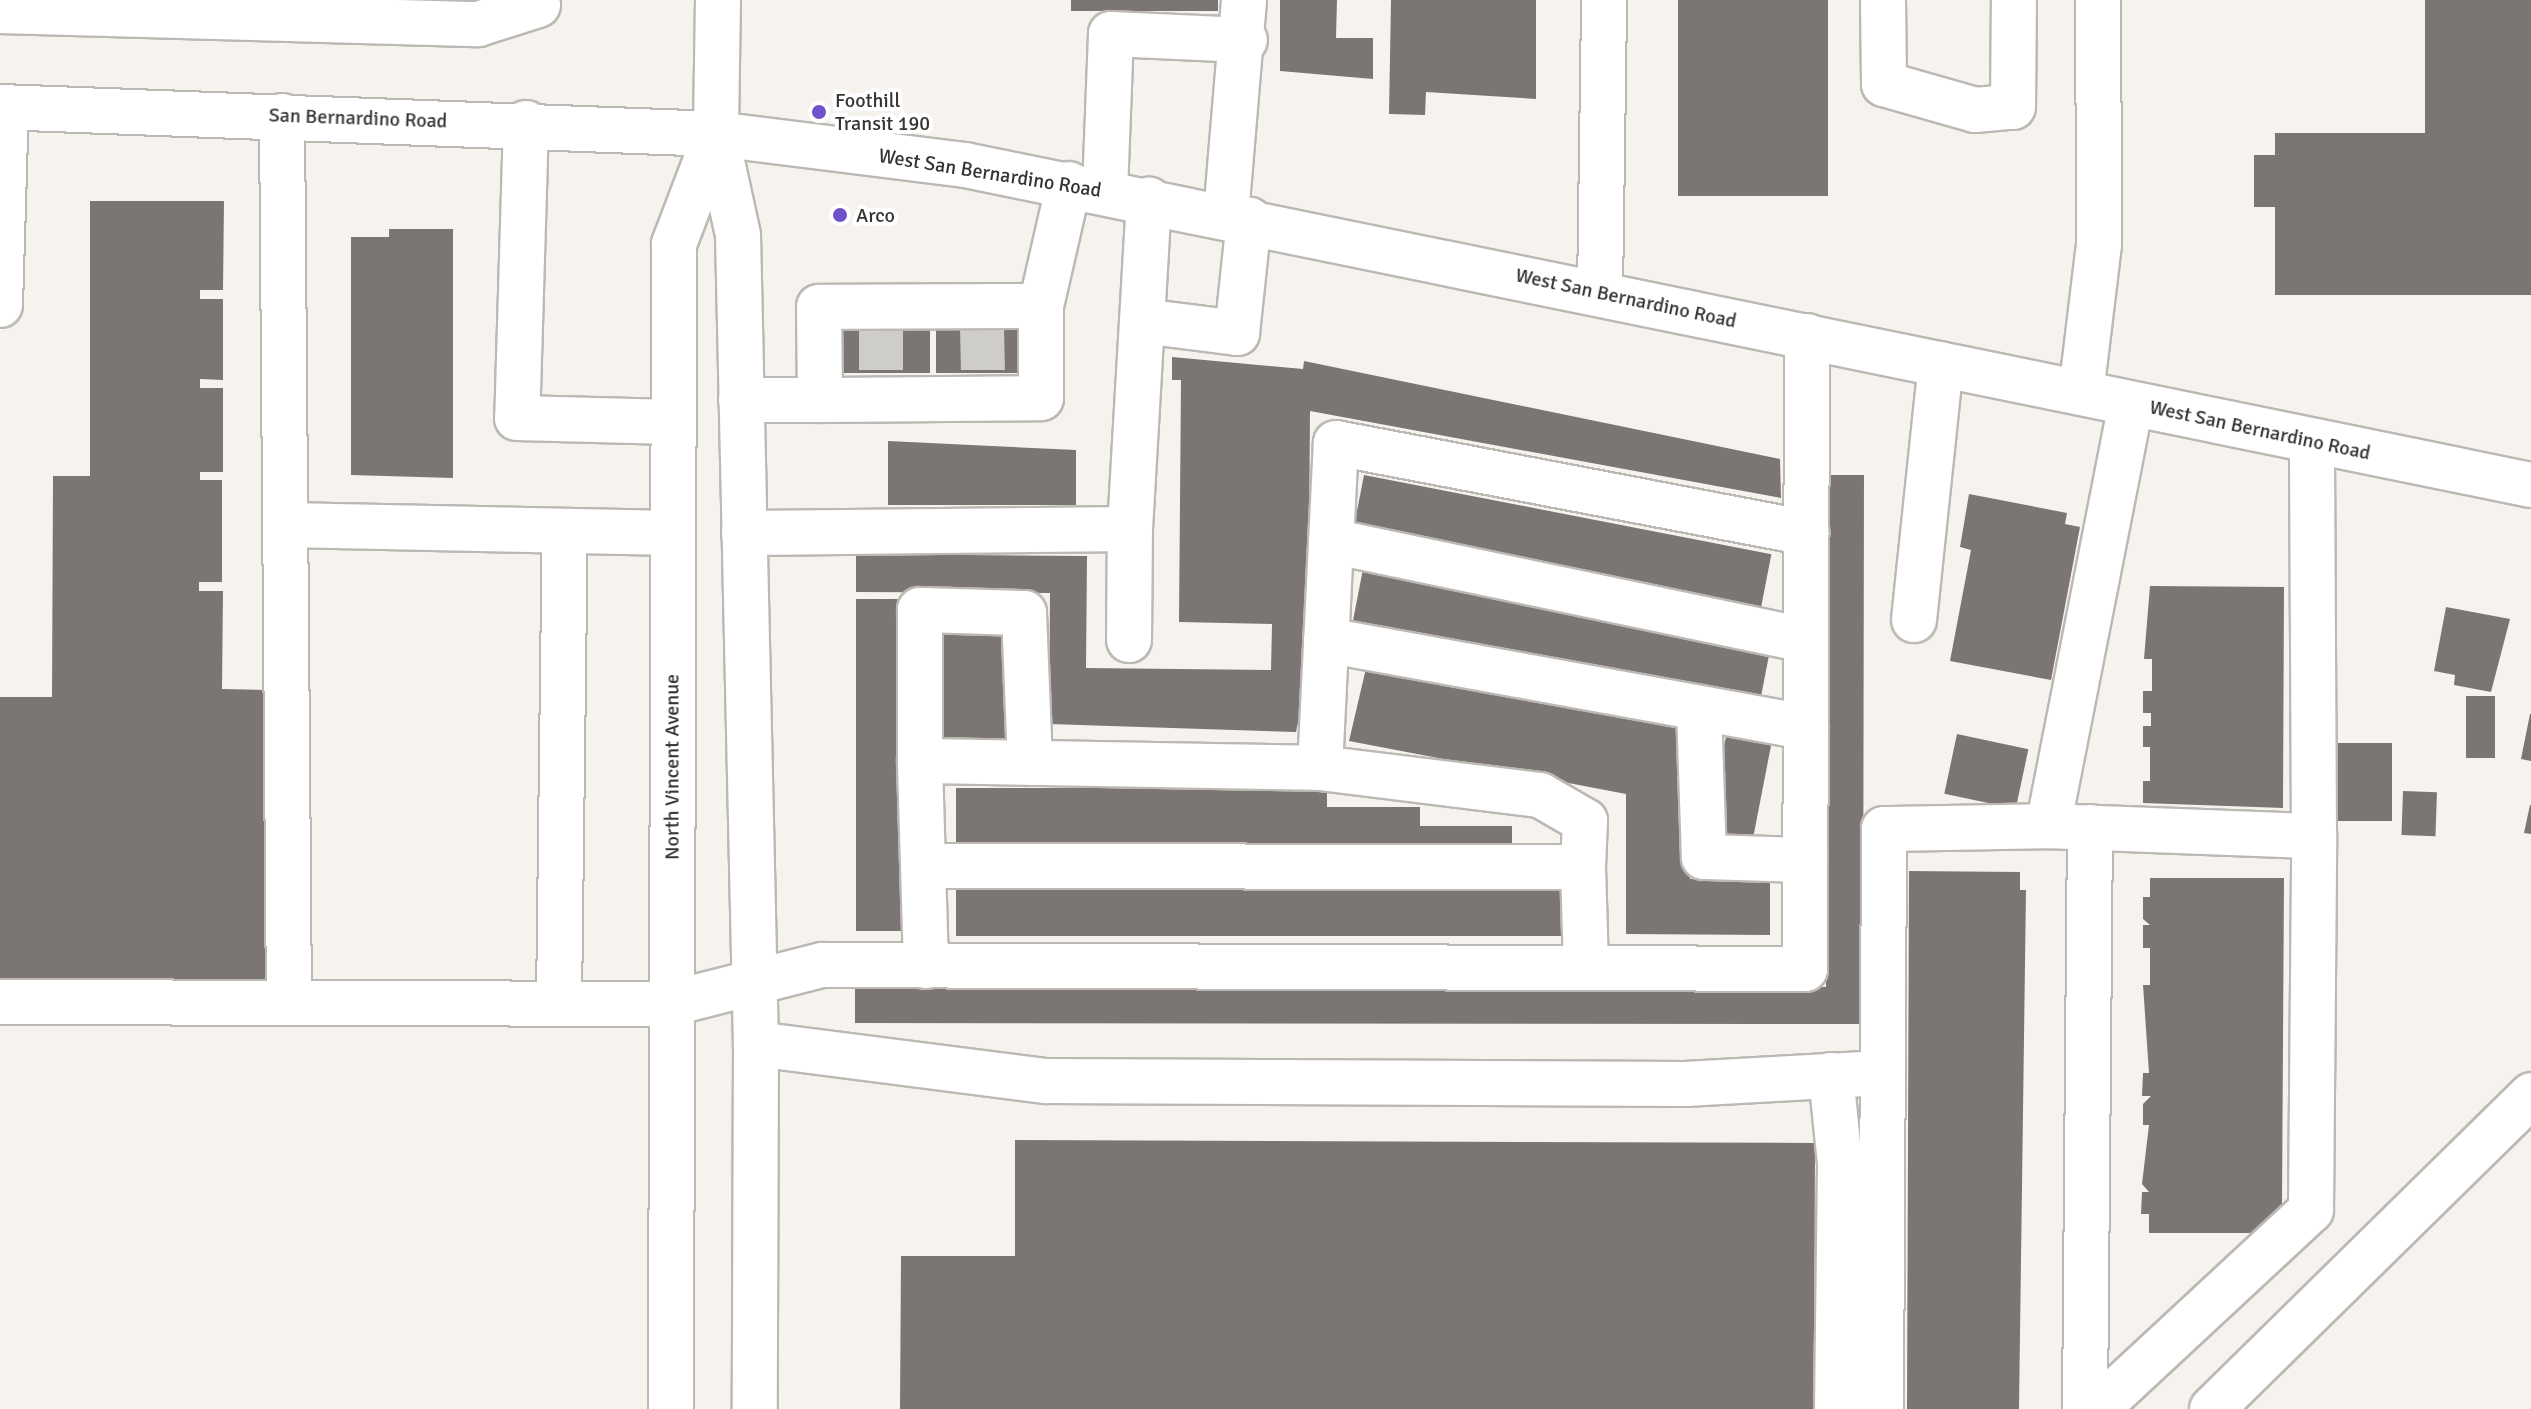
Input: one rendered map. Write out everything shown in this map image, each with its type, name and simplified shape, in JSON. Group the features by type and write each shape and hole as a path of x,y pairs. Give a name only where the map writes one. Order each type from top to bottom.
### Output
{"street":[{"name":"North Vincent Avenue","path":"718,0 716,134 738,235 756,1044 755,1409"},
{"path":"1600,293 1604,0"},
{"path":"1883,0 1884,84 1975,110 2013,107 2014,0"},
{"path":"2081,393 2099,244 2098,0"},
{"path":"0,11 478,24 538,5"},
{"path":"741,400 820,400 881,386 983,386 1041,398 1041,306 1087,188 1111,34 1244,20 1237,333 1142,321"},
{"name":"San Bernardino Road","path":"3,107 526,123 716,134"},
{"path":"0,305 3,107"},
{"path":"282,116 289,1001"},
{"path":"526,123 517,418 673,422"},
{"name":"North Vincent Avenue","path":"671,1409 669,1004 674,244 716,134"},
{"name":"West San Bernardino Road","path":"716,134 1087,188 2531,485"},
{"path":"1129,640 1130,529 1149,200"},
{"path":"820,400 819,307 880,316 982,316 1041,306"},
{"path":"0,1002 669,1004 754,986 822,965 1805,969 1807,336"},
{"path":"1914,620 1941,364"},
{"path":"2085,1409 2069,827 2131,404"},
{"path":"2097,1409 2311,1210 2314,836 2312,441"},
{"path":"1320,768 1336,443 1806,533"},
{"path":"287,525 673,533"},
{"path":"744,533 1130,529"},
{"path":"559,1003 565,531"},
{"path":"1331,541 1806,640"},
{"path":"926,966 920,761 920,610 1024,613 1030,763"},
{"path":"1326,640 1806,727"},
{"path":"1699,708 1704,857 1805,860"},
{"path":"920,761 1320,768 1540,795 1585,821 1586,968"},
{"path":"1881,1409 1884,829 2069,827 2314,836"},
{"path":"923,866 1583,867"},
{"path":"756,1044 1046,1081 1685,1084 1882,1073"},
{"path":"1831,1075 1840,1164 1837,1409"},
{"path":"2212,1409 2531,1095"}],"building":[{"path":"1071,0 1218,0 1218,11 1071,11"},
{"path":"1280,0 1337,0 1336,38 1373,38 1373,79 1280,71"},
{"path":"1391,0 1536,0 1536,99 1426,92 1425,115 1389,114"},
{"path":"1678,0 1828,0 1828,196 1678,196"},
{"path":"2425,0 2531,0 2531,295 2275,295 2275,207 2254,207 2254,155 2275,155 2275,133 2425,133"},
{"path":"90,201 224,201 223,290 200,290 200,299 223,299 223,380 200,379 200,388 223,388 223,472 200,472 200,480 222,480 222,582 199,582 199,591 223,591 222,689 270,690 269,987 0,982 0,697 52,697 53,476 90,476"},
{"path":"389,229 453,229 453,478 351,475 351,237 389,237"},
{"path":"832,326 930,326 930,373 832,373"},
{"path":"936,326 1034,326 1034,373 936,373"},
{"path":"1172,357 1303,369 1304,361 1780,459 1781,498 1310,411 1308,675 1296,732 1049,724 1050,593 856,592 856,554 1087,556 1086,668 1271,670 1272,624 1179,622 1181,380 1172,380"},
{"path":"888,441 1076,450 1076,505 888,505"},
{"path":"1364,475 1771,554 1761,609 1353,530"},
{"path":"1828,475 1864,475 1863,1024 855,1023 855,985 1826,987"},
{"path":"1969,494 2067,513 2065,524 2080,527 2051,680 1950,661 1971,550 1960,547"},
{"path":"1363,569 1770,648 1759,704 1352,625"},
{"path":"2150,586 2284,587 2283,808 2143,803 2143,781 2150,781 2150,747 2143,747 2143,726 2151,726 2151,713 2143,713 2143,691 2152,691 2152,659 2144,659"},
{"path":"856,599 902,599 902,931 856,931"},
{"path":"2446,607 2510,619 2491,692 2454,685 2455,675 2434,671"},
{"path":"938,628 1013,629 1011,740 936,739"},
{"path":"1367,664 1690,724 1690,879 1770,879 1770,935 1626,934 1626,794 1349,741"},
{"path":"2466,696 2495,696 2495,758 2466,758"},
{"path":"2531,714 2531,761 2521,759"},
{"path":"1727,731 1772,740 1751,848 1706,839"},
{"path":"1957,734 2028,749 2016,809 1944,794"},
{"path":"2338,743 2392,743 2392,821 2338,821"},
{"path":"956,788 1327,788 1327,807 1420,807 1420,826 1512,826 1512,843 956,843"},
{"path":"2403,791 2437,792 2435,836 2401,835"},
{"path":"2531,805 2531,834 2524,833"},
{"path":"1909,871 2020,872 2020,890 2026,890 2019,1409 1907,1409"},
{"path":"2150,878 2284,878 2282,1206 2254,1233 2149,1233 2149,1214 2141,1214 2142,1192 2149,1192 2142,1184 2149,1125 2143,1125 2143,1104 2151,1096 2142,1096 2143,1073 2149,1073 2143,985 2150,985 2150,948 2143,948 2143,925 2150,925 2143,919 2143,897 2150,897"},
{"path":"956,880 1571,880 1571,936 956,936"},
{"path":"1015,1140 1815,1143 1814,1409 900,1409 901,1256 1015,1256"}],"tunnel":[{"path":"881,326 881,373"},
{"path":"982,326 983,373"}],"place":[{"name":"Foothill Transit 190","path":"819,112"},
{"name":"Arco","path":"840,215"}]}
